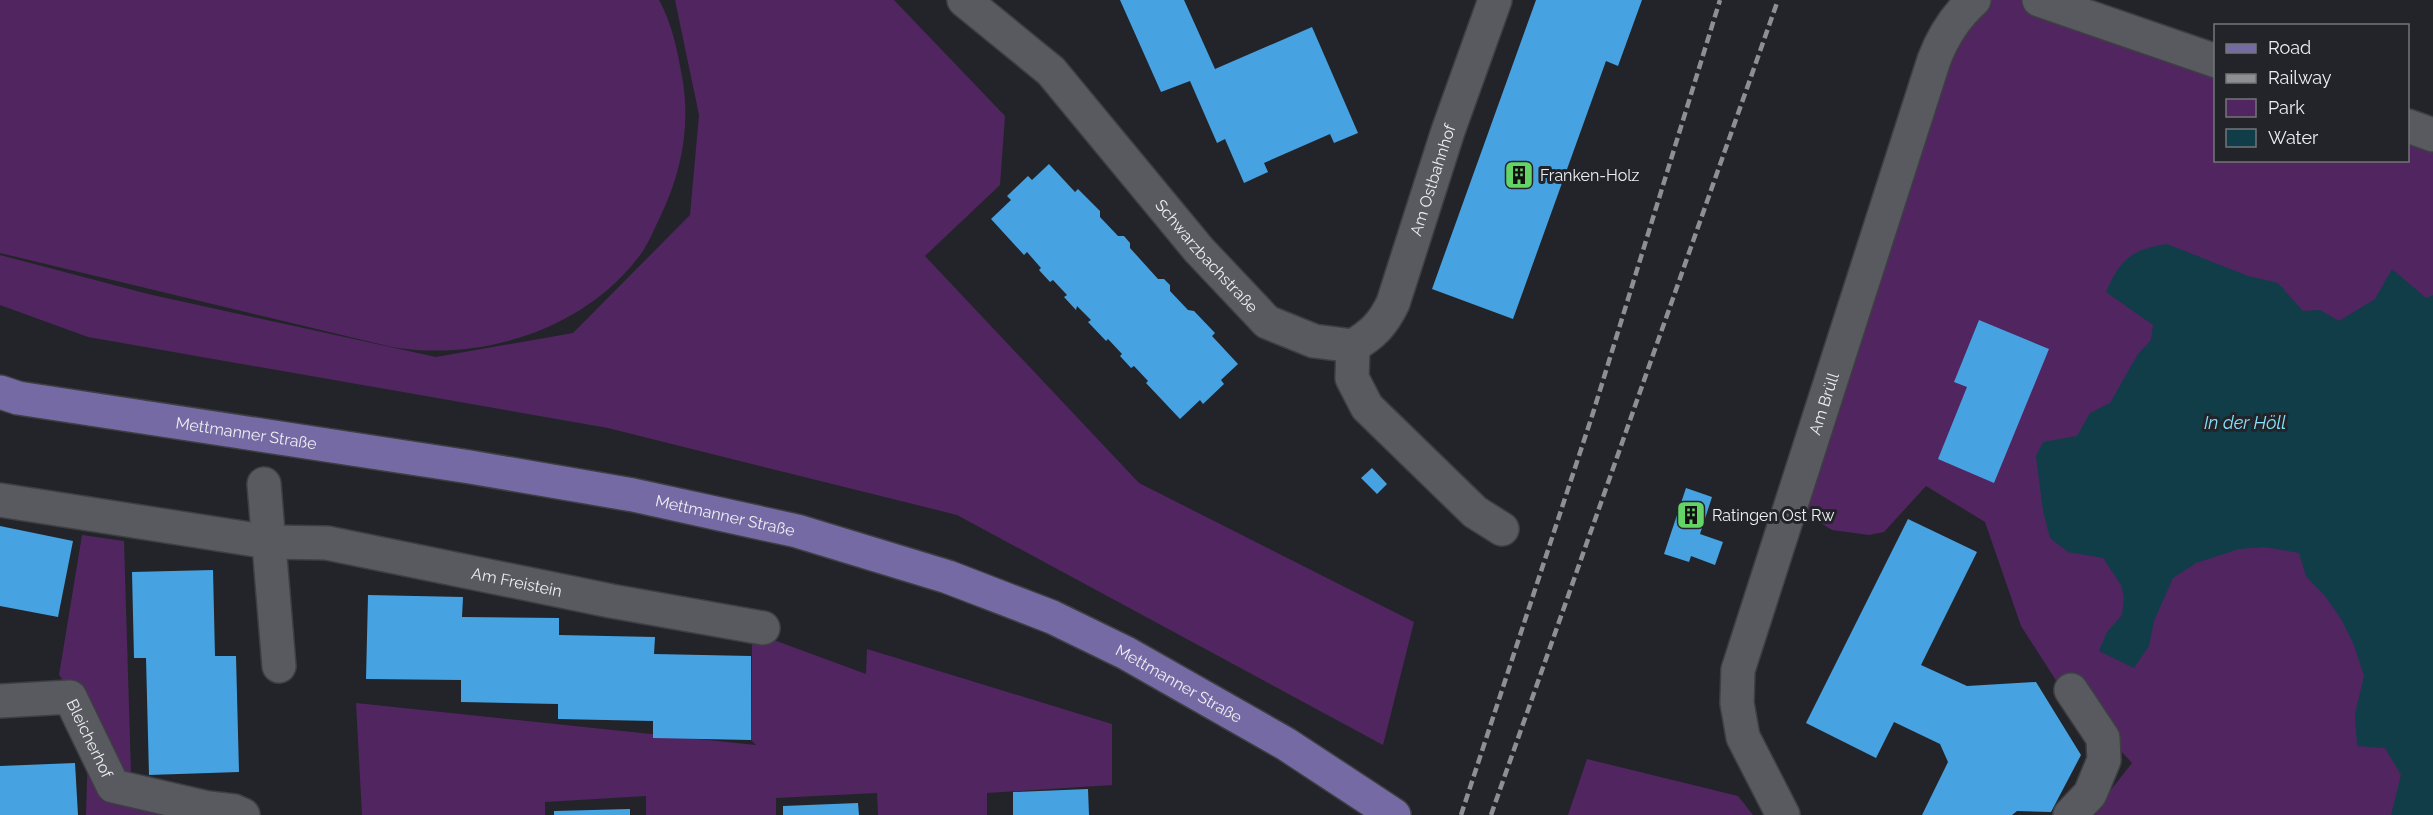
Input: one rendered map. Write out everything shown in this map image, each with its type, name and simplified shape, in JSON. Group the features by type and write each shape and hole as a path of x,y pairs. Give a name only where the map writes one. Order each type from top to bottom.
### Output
{"main road":[{"name":"Mettmanner Straße","path":"0,392 18,398 470,467 633,495 797,531 948,577 1042,613 1126,653 1286,744 1394,815"}],"street":[{"name":"Schwarzbachstraße","path":"964,0 1051,71 1199,250 1268,322 1314,341 1353,346"},
{"name":"Am Ostbahnhof","path":"1353,346 1372,335 1384,322 1393,303 1448,131 1495,0"},
{"name":"Am Brüll","path":"1783,815 1743,736 1737,703 1738,670 1934,60 1942,38 1960,13 1974,0"},
{"path":"2039,0 2214,60"},
{"path":"2409,126 2433,135"},
{"path":"1353,346 1352,378 1367,407 1475,512 1502,530"},
{"path":"264,484 279,666"},
{"name":"Am Freistein","path":"0,500 269,542 327,543 611,602 763,628"},
{"path":"2070,815 2090,794 2104,760 2103,738 2071,690"},
{"name":"Bleicherhof","path":"0,701 70,697 113,786 208,808 234,811 243,815"}],"green space":[{"path":"0,0 659,0 677,50 683,82 685,117 679,167 668,199 648,243 614,284 588,305 559,322 527,335 460,350 392,347 0,253"},
{"path":"675,0 894,0 1005,116 1000,185 925,256 1139,483 1414,622 1383,745 957,515 608,428 88,337 0,305 0,255 148,294 436,357 573,333 690,215 699,115"},
{"path":"1976,0 2039,0 2214,61 2214,162 2409,162 2409,126 2433,135 2433,815 2091,815 2132,763 2057,682 2021,626 1985,522 1926,486 1884,532 1869,535 1832,530 1791,504 1934,60"},
{"path":"82,535 124,541 132,807 170,815 86,815 89,715 59,675"},
{"path":"763,636 866,674 867,649 1112,724 1112,785 987,793 987,815 878,815 877,793 776,798 776,815 646,815 646,796 545,802 545,815 362,815 356,703 756,745 751,740 752,640"},
{"path":"1587,759 1738,796 1753,815 1568,815"}],"water":[{"name":"In der Höll","path":"2167,244 2248,276 2278,283 2303,311 2320,310 2339,321 2375,299 2392,269 2426,298 2433,295 2433,815 2391,815 2401,775 2385,748 2357,746 2355,714 2364,676 2354,645 2341,619 2325,596 2306,576 2299,553 2264,547 2239,549 2196,563 2173,578 2154,621 2149,646 2134,668 2099,651 2107,632 2122,615 2124,597 2121,585 2103,558 2068,552 2050,538 2043,511 2036,456 2043,442 2077,436 2090,413 2110,403 2138,354 2151,340 2153,325 2106,292 2122,264 2129,258 2145,249"}],"building":[{"path":"1120,0 1184,0 1215,69 1312,27 1358,133 1334,143 1330,134 1264,163 1268,172 1244,183 1225,139 1217,143 1190,81 1161,92"},
{"name":"Franken-Holz","path":"1536,0 1642,0 1618,66 1606,61 1513,319 1432,289"},
{"path":"1049,164 1075,192 1078,189 1100,211 1100,217 1118,236 1124,236 1130,243 1130,248 1158,279 1164,279 1170,285 1170,291 1188,310 1194,311 1215,333 1212,336 1238,364 1221,380 1224,384 1203,404 1200,400 1180,419 1146,383 1148,381 1134,366 1131,368 1108,339 1106,341 1088,322 1091,320 1077,306 1076,310 1064,297 1067,295 1053,280 1050,282 1039,270 1041,268 1027,252 1024,255 991,219 1011,200 1007,196 1028,176 1032,180"},
{"path":"1979,320 2049,349 1994,483 1938,459 1967,387 1954,382"},
{"path":"1372,468 1387,484 1377,494 1361,478"},
{"name":"Ratingen Ost Rw","path":"1686,488 1712,497 1700,534 1723,542 1715,565 1691,556 1689,562 1664,554"},
{"path":"1908,519 1977,552 1921,665 1967,686 2036,682 2081,755 2051,812 2017,811 2012,815 1922,815 1948,762 1940,744 1894,722 1876,758 1806,723"},
{"path":"0,526 73,541 58,617 0,606"},
{"path":"213,570 215,656 236,656 239,772 149,775 146,658 134,658 132,572"},
{"path":"368,595 463,597 462,617 559,618 559,635 655,637 654,654 751,656 751,740 653,738 653,721 558,719 558,704 461,702 461,680 366,679"},
{"path":"75,763 78,815 0,815 0,766"},
{"path":"1088,789 1089,815 1013,815 1013,792"},
{"path":"858,803 859,815 783,815 783,806"},
{"path":"630,809 630,815 554,815 554,811"}],"railway":[{"path":"1461,815 1593,413 1720,0"},
{"path":"1491,815 1778,0"}],"place":[{"name":"Franken-Holz","path":"1519,175"},
{"name":"Ratingen Ost Rw","path":"1691,515"}]}
